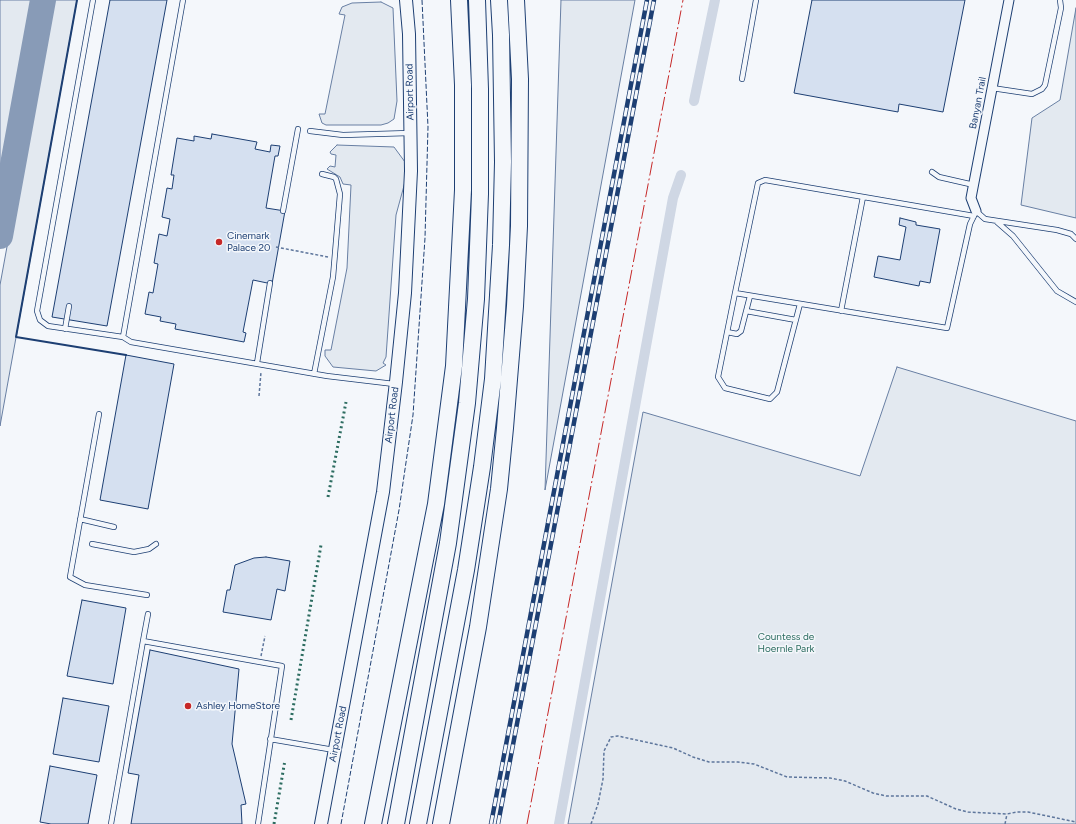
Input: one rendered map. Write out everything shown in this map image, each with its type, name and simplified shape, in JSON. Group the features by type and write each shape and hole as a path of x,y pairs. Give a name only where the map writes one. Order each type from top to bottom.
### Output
{"highway":[{"path":"373,824 436,504 453,373 463,190 463,85 459,0"},
{"path":"396,824 448,543 468,396 476,299 480,201 480,89 477,0"},
{"path":"418,824 466,570 482,467 493,378 501,245 503,162 502,58 499,0"},
{"path":"441,824 478,627 499,490 505,428 515,306 518,226 520,79 516,0"}],"street":[{"name":"Airport Road","path":"321,824 383,492 396,384 405,293 411,171 406,0"},
{"name":"Banyan Trail","path":"975,213 972,198 974,185 1009,0"}],"lane":[{"path":"93,0 37,311 40,320 44,324 65,329 123,337 131,342 314,374 396,384"},
{"path":"123,337 183,0"},
{"path":"742,79 756,0"},
{"path":"992,88 1032,94 1042,89 1045,85 1061,8 1060,0"},
{"path":"283,211 298,129"},
{"path":"310,131 344,135 411,133"},
{"path":"932,172 940,177 974,185"},
{"path":"314,374 336,259 339,187 334,177 322,174"},
{"path":"800,304 777,392 770,399 725,388 718,377 758,183 765,180 863,197 975,213 985,219 1057,230 1071,234 1076,239"},
{"path":"841,311 863,197"},
{"path":"734,294 947,328 970,224 975,213"},
{"path":"996,221 1013,236 1059,293 1076,302"},
{"path":"257,363 270,283"},
{"path":"727,332 737,334 741,331 750,296"},
{"path":"65,329 69,306"},
{"path":"746,311 796,320"},
{"path":"100,414 70,573 72,579 85,584 147,595"},
{"path":"80,519 114,527"},
{"path":"92,544 134,552 149,549 156,544"},
{"path":"111,824 148,614"},
{"path":"143,640 282,666 258,824"},
{"path":"270,739 335,750"}],"path":[{"path":"276,247 336,259"},
{"path":"259,396 259,381 263,364"},
{"path":"260,662 265,636"},
{"path":"591,824 598,804 603,779 604,751 611,737 618,736 673,748 709,762 738,762 754,764 787,777 838,780 873,793 886,796 927,796 956,809 1007,814 1028,812 1076,822"},
{"path":"1005,824 1007,814"}],"green space":[{"path":"0,0 34,0 0,187"},
{"path":"52,0 77,0 0,426 0,285"},
{"path":"561,0 635,0 545,490"},
{"path":"381,2 393,8 397,101 394,119 381,125 326,125 322,123 319,114 325,114 345,15 339,14 342,7 352,3"},
{"path":"1076,8 1076,218 1021,205 1032,118 1060,100"},
{"path":"337,145 394,147 405,162 405,182 396,215 386,357 383,363 386,365 376,371 333,367 325,356 325,350 331,350 347,268 351,185 343,184 340,177 327,169 330,166 335,167 336,155 331,154 330,152"},
{"name":"Countess de Hoernle Park","path":"897,367 1076,421 1076,824 568,824 643,412 860,476"}],"building":[{"path":"110,0 167,0 107,326 52,317"},
{"path":"812,0 965,0 943,112 899,104 898,112 794,93"},
{"name":"Cinemark Palace 20","path":"212,134 257,142 255,149 270,152 271,145 280,146 278,156 275,156 266,208 285,211 272,284 253,280 243,332 246,333 244,342 175,329 176,324 160,321 161,317 145,314 149,292 153,293 158,264 154,263 159,234 167,236 170,219 162,217 167,188 172,189 174,175 171,175 177,138 194,141 194,136 211,139"},
{"path":"900,218 916,222 916,225 940,229 930,283 920,281 919,286 874,277 878,256 900,260 906,227 899,225"},
{"path":"126,355 174,364 148,509 100,500"},
{"path":"266,557 290,561 285,591 277,589 271,620 223,612 227,590 230,590 235,565 254,558"},
{"path":"82,600 126,608 113,684 67,676"},
{"name":"Ashley HomeStore","path":"150,650 239,669 232,744 246,804 241,805 242,824 131,824 139,775 128,773"},
{"path":"63,698 109,706 99,762 53,754"},
{"path":"50,766 97,775 88,824 51,824 40,822"}],"waterway":[{"path":"694,101 715,0"},
{"path":"559,824 673,198 681,175"}],"taxiway":[{"path":"0,236 43,0"}],"railway":[{"path":"491,824 647,0"},
{"path":"498,824 654,0"}],"hedge":[{"path":"328,497 346,402"},
{"path":"291,720 321,545"},
{"path":"274,824 285,760"}],"fence":[{"path":"341,824 399,510 413,415 425,238 428,127 422,0"}],"wall":[{"path":"77,0 16,337 126,355"}],"power":[{"path":"527,824 683,0"}],"place":[{"name":"Cinemark Palace 20","path":"219,242"},
{"name":"Ashley HomeStore","path":"188,706"}]}
